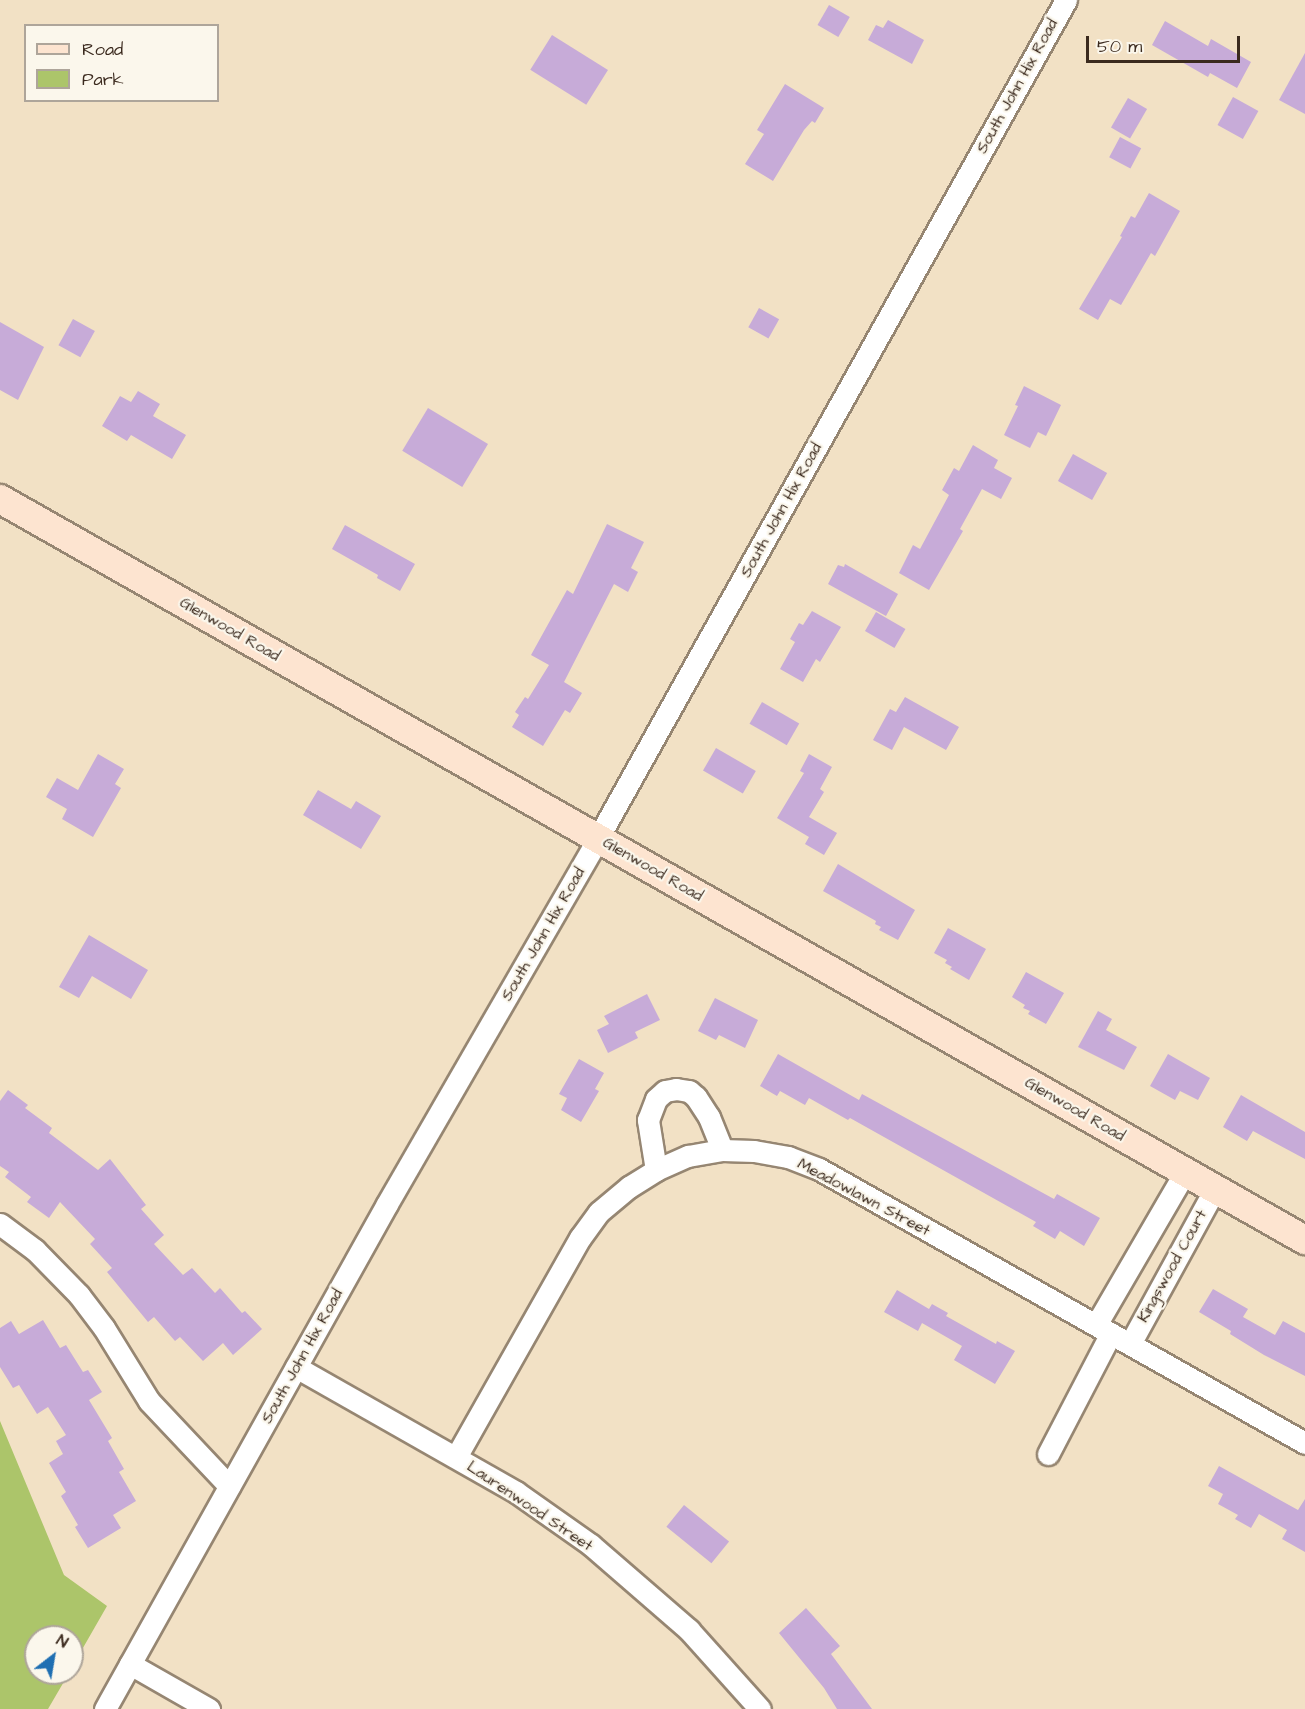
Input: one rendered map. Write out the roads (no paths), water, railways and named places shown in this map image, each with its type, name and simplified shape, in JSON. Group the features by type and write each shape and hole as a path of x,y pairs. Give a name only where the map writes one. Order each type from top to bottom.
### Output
{"street":[{"name":"South John Hix Road","path":"105,1709 229,1485 598,838 1066,0"},
{"name":"Glenwood Road","path":"0,499 1305,1239"},
{"path":"656,1170 648,1120 656,1099 665,1091 676,1089 688,1091 696,1097 709,1117 722,1150"},
{"name":"Meadowlawn Street","path":"456,1456 586,1229 606,1205 656,1170 688,1156 722,1150 754,1151 788,1157 819,1169 1305,1443"},
{"path":"1048,1454 1103,1329 1185,1172"},
{"name":"Kingswood Court","path":"1130,1344 1215,1189"},
{"path":"0,1224 35,1250 79,1295 104,1328 149,1401 229,1485"},
{"name":"Laurenwood Street","path":"296,1367 456,1456 555,1518 626,1574 689,1630 760,1709"},
{"path":"130,1664 209,1709"}]}
